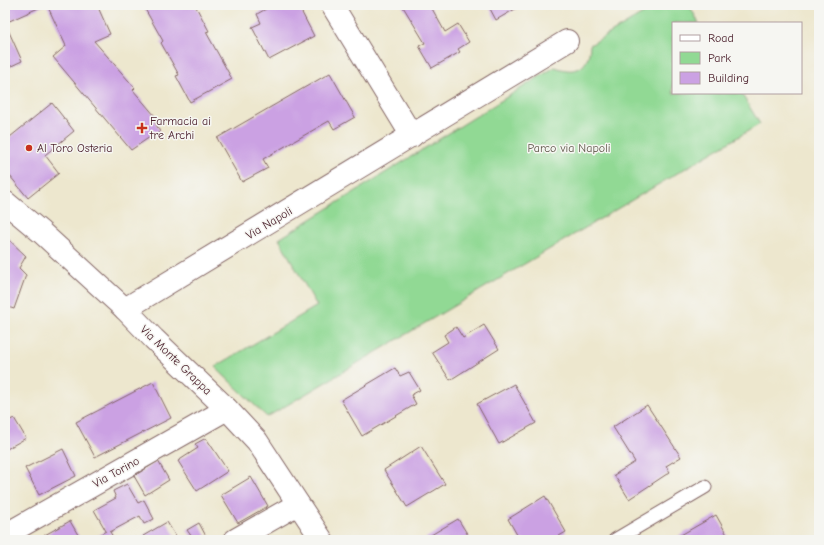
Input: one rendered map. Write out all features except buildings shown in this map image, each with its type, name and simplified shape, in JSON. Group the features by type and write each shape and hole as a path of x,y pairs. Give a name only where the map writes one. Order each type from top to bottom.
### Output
{"street":[{"path":"332,5 412,136"},
{"name":"Via Napoli","path":"125,309 567,41"},
{"name":"Via Monte Grappa","path":"5,202 41,232 125,309 227,409 257,441 322,540"},
{"name":"Via Torino","path":"5,535 227,409"},
{"path":"234,540 298,504"}],"lane":[{"path":"615,540 705,487"}],"green space":[{"name":"Parco via Napoli","path":"658,5 689,5 698,22 672,22 672,94 742,94 760,124 267,417 215,367 317,306 279,239 555,67 570,70 580,68 587,59 590,45"}],"place":[{"name":"Farmacia ai tre Archi","path":"142,128"},
{"name":"Al Toro Osteria","path":"29,148"}]}
